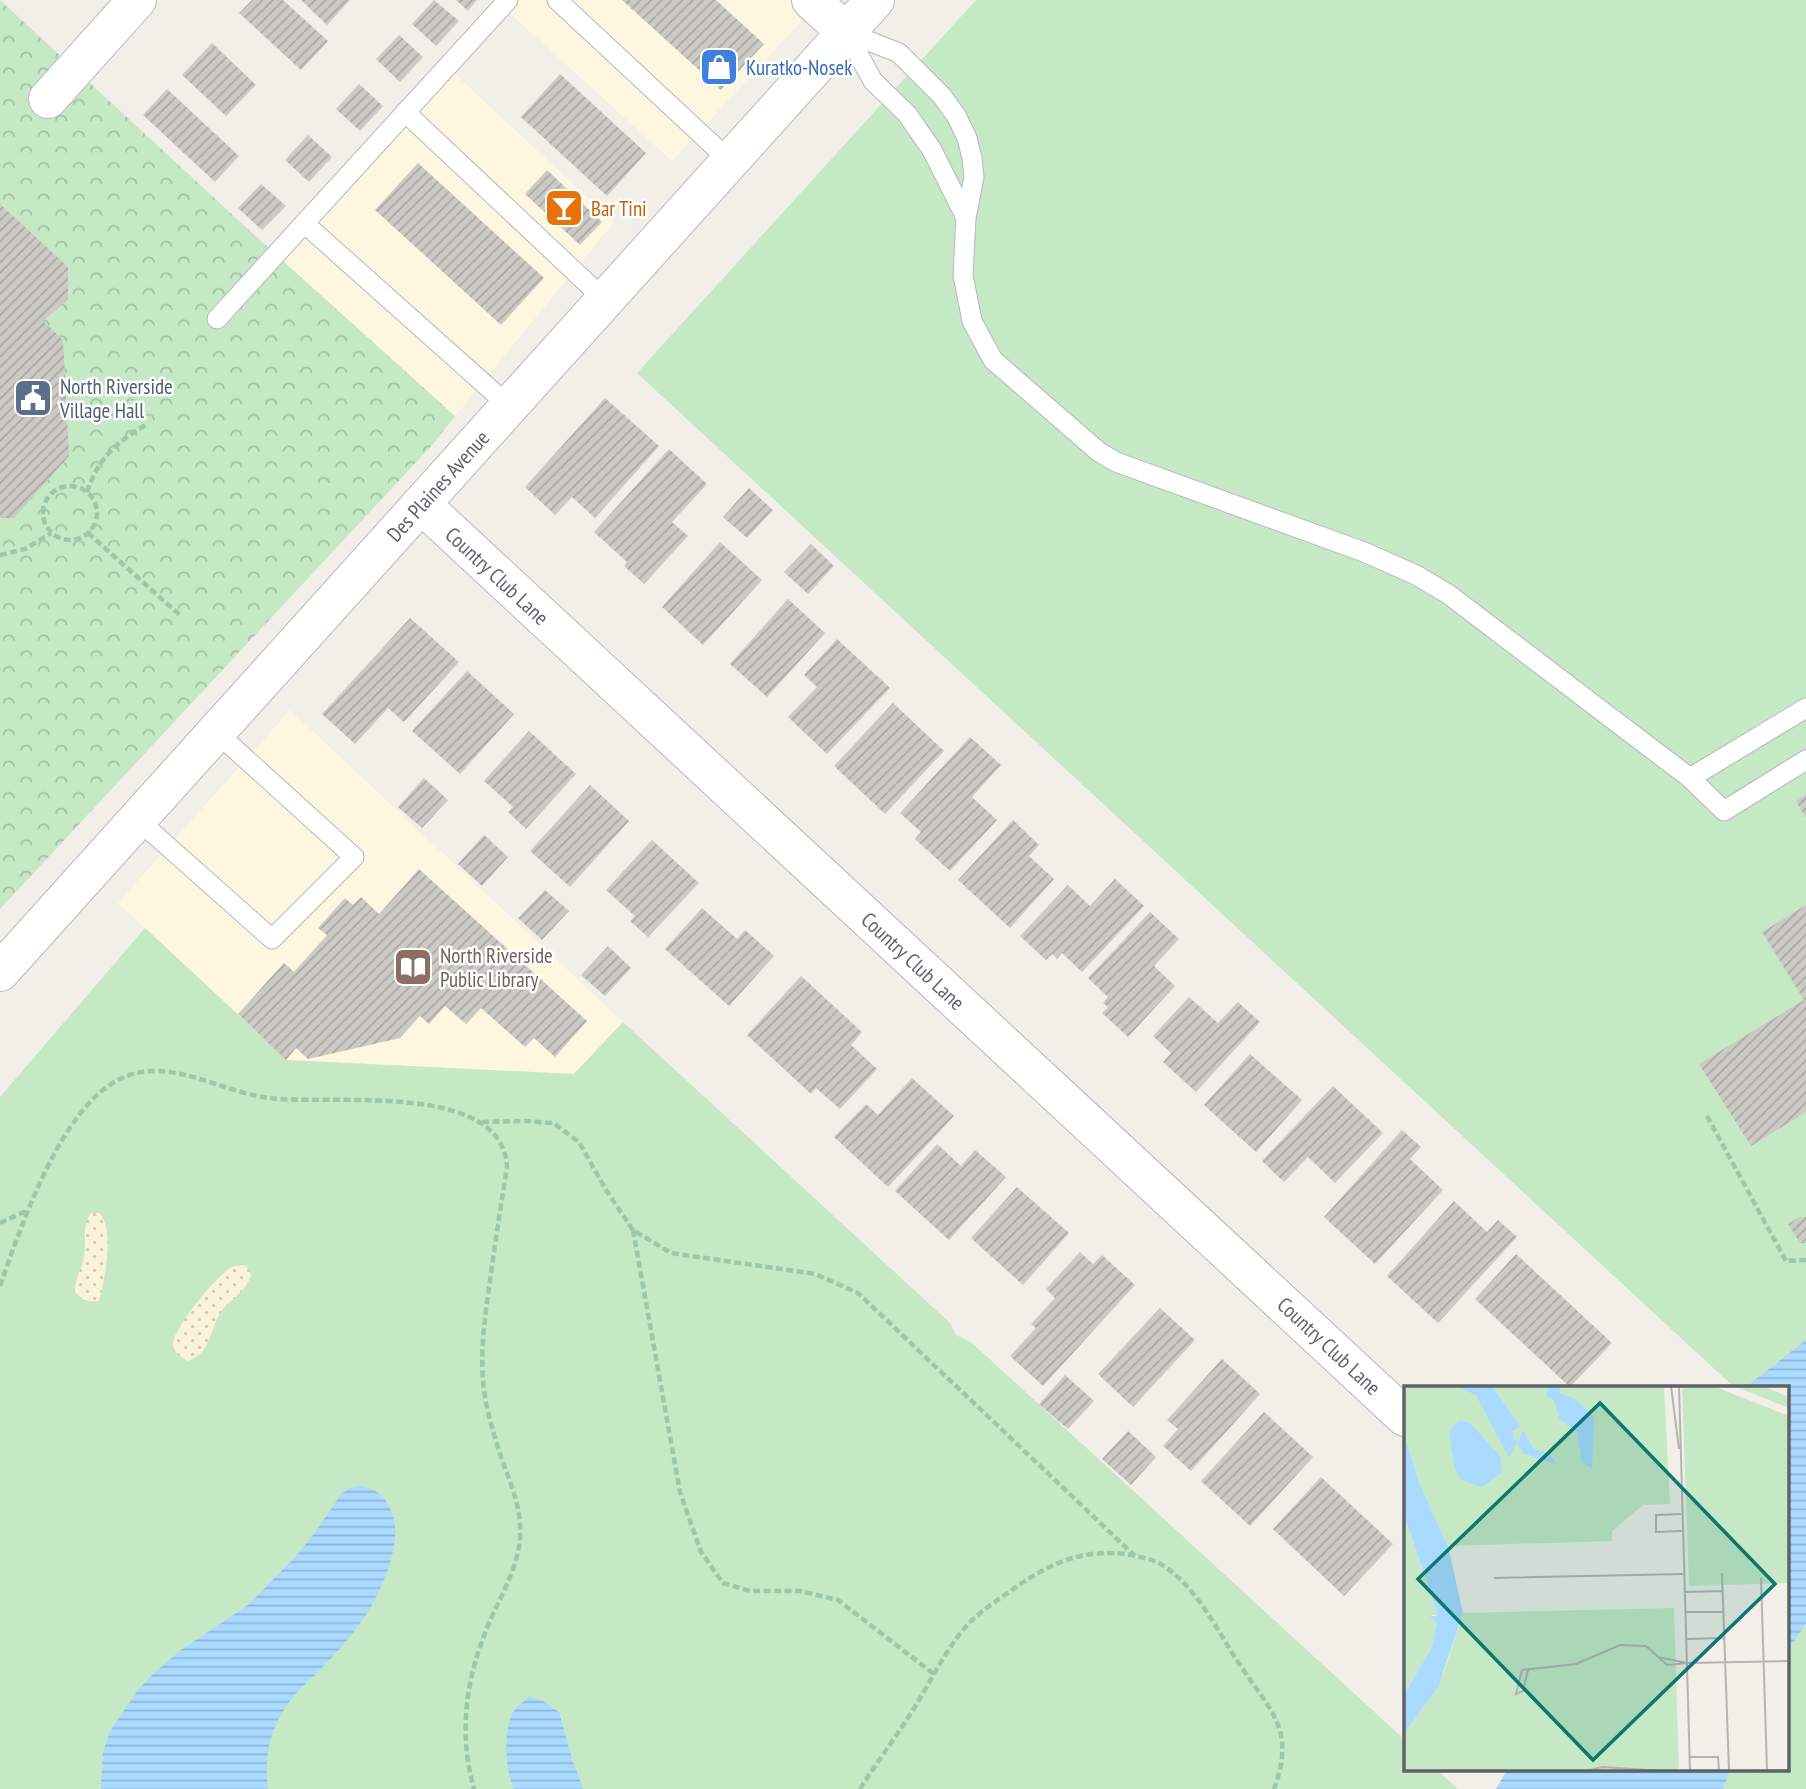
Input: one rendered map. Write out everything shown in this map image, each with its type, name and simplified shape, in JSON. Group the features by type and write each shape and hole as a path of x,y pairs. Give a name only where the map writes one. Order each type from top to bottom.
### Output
{"street":[{"path":"48,99 137,0"},
{"path":"811,0 846,32"},
{"name":"Des Plaines Avenue","path":"0,971 875,0"},
{"name":"Country Club Lane","path":"421,504 1404,1416"}],"lane":[{"path":"217,319 508,0"},
{"path":"557,0 730,161"},
{"path":"846,32 873,81 907,114 932,150 966,218"},
{"path":"846,32 900,53 942,96 957,117 967,138 974,177 966,218 963,275 965,298 972,321 981,340 1001,367 1087,443 1116,462 1364,552 1416,575 1448,594 1690,778 1724,811 1806,760"},
{"path":"405,112 605,300"},
{"path":"304,223 509,406"},
{"path":"1690,778 1806,708"},
{"path":"137,819 272,939 354,857 216,732"}],"path":[{"path":"88,492 93,474 118,442 147,424"},
{"path":"70,486 88,492 93,499 97,517 88,533 74,540 58,538 51,533 45,526 43,507 53,492 70,486"},
{"path":"0,555 25,549 51,533"},
{"path":"88,533 182,618"},
{"path":"0,1286 27,1211 61,1144 82,1112 100,1091 120,1078 143,1071 165,1071 184,1075 244,1094 271,1099 395,1102 457,1112 482,1122 553,1123 579,1142 633,1230 680,1492 701,1552 723,1583 750,1591 800,1591 838,1600 935,1675"},
{"path":"1707,1116 1786,1261 1806,1260"},
{"path":"474,1789 466,1760 468,1691 479,1650 515,1567 520,1539 520,1513 490,1423 484,1389 485,1320 507,1168 506,1154 501,1142 482,1122"},
{"path":"0,1223 27,1211"},
{"path":"633,1230 671,1253 815,1274 858,1293 1135,1556"},
{"path":"860,1789 971,1622 1040,1570 1061,1560 1113,1553 1157,1562 1180,1579 1199,1602 1279,1723 1283,1742 1282,1758 1274,1789"}],"shaded area":[{"path":"505,0 821,0 672,161 501,5"},
{"path":"445,65 614,222 455,416 274,253"},
{"path":"290,710 623,1022 574,1074 286,1060 118,903"}],"green space":[{"path":"0,0 455,416 433,444 0,909"},
{"path":"976,0 1806,0 1806,1340 1747,1386 1733,1386 637,373"},
{"path":"145,928 287,1060 574,1074 623,1022 950,1323 956,1335 972,1343 1404,1739 1404,1772 1439,1772 1458,1789 0,1789 0,1097"},
{"path":"1806,1624 1806,1789 1723,1789 1729,1772 1788,1772 1788,1651"}],"sand":[{"path":"91,1213 99,1213 104,1220 108,1240 98,1301 85,1300 75,1292 84,1258 86,1223"},
{"path":"246,1265 251,1275 249,1280 219,1315 202,1352 188,1361 181,1357 175,1351 174,1338 188,1315 227,1270"}],"water":[{"path":"1806,1340 1806,1624 1788,1651 1788,1386 1747,1386"},
{"path":"360,1486 377,1492 391,1510 395,1534 390,1563 371,1607 353,1633 293,1697 280,1717 269,1747 268,1789 101,1789 103,1752 110,1731 138,1690 181,1650 248,1605 297,1555 341,1494"},
{"path":"529,1697 543,1701 559,1712 583,1789 514,1789 507,1760 507,1736 516,1708"},
{"path":"1506,1772 1729,1772 1723,1789 1496,1789"}],"building":[{"path":"252,0 283,0 328,41 301,70 239,13"},
{"path":"301,0 350,0 327,25"},
{"path":"434,0 459,21 436,46 412,24"},
{"path":"456,0 477,0 468,11"},
{"name":"Kuratko-Nosek","path":"622,0 716,0 764,44 721,90"},
{"path":"399,35 423,57 400,82 376,59"},
{"path":"212,43 256,85 226,116 182,75"},
{"path":"560,74 646,153 607,196 521,117"},
{"path":"359,84 383,106 360,131 336,109"},
{"path":"167,89 239,156 215,182 143,115"},
{"path":"308,135 332,157 309,182 285,160"},
{"path":"418,163 544,278 501,325 375,210"},
{"name":"Bar Tini","path":"547,170 602,222 580,245 525,194"},
{"path":"261,184 286,206 262,230 238,208"},
{"name":"North Riverside Village Hall","path":"0,204 68,267 68,299 43,321 63,340 69,456 14,518 0,518"},
{"path":"605,398 659,446 595,518 572,497 555,515 525,487"},
{"path":"669,449 707,484 672,522 688,536 644,584 624,566 627,562 594,532"},
{"path":"749,488 773,510 747,538 723,517"},
{"path":"720,542 762,580 703,645 662,607"},
{"path":"811,544 834,566 808,594 784,572"},
{"path":"788,599 825,633 767,697 730,664"},
{"path":"410,618 459,662 404,722 388,708 355,744 322,714"},
{"path":"837,639 890,688 827,754 788,717 817,687 804,675"},
{"path":"467,671 514,714 460,774 412,731"},
{"path":"893,703 944,751 885,814 834,766"},
{"path":"529,731 576,774 526,829 508,812 513,807 484,781"},
{"path":"970,737 1001,765 972,797 997,820 950,871 915,839 921,832 900,813"},
{"path":"424,778 448,800 422,828 398,807"},
{"path":"590,785 629,821 570,887 530,851"},
{"path":"1806,795 1806,818 1796,801"},
{"path":"1013,820 1039,845 1029,856 1054,879 1010,928 958,880"},
{"path":"484,835 508,857 482,886 458,864"},
{"path":"652,840 699,883 648,937 630,921 635,916 606,890"},
{"name":"North Riverside Public Library","path":"419,869 587,1021 555,1057 534,1038 525,1047 481,1008 466,1024 445,1006 429,1024 420,1016 400,1038 308,1059 296,1048 286,1060 238,1014 284,963 294,972 327,935 318,928 345,898 353,905 361,897 379,914"},
{"path":"1115,879 1144,906 1082,972 1062,953 1057,959 1052,954 1046,960 1020,936 1068,885 1090,906"},
{"path":"545,890 569,911 542,940 518,918"},
{"path":"1806,905 1806,1112 1751,1146 1699,1064 1804,1000 1762,932"},
{"path":"702,908 737,939 745,930 774,956 729,1006 665,949"},
{"path":"1150,912 1179,939 1154,966 1175,986 1128,1037 1102,1013 1108,1007 1103,1003 1108,997 1088,978"},
{"path":"608,946 631,968 605,996 581,975"},
{"path":"801,976 862,1032 851,1045 877,1069 840,1109 816,1088 811,1094 747,1035"},
{"path":"1189,997 1218,1023 1238,1002 1260,1022 1196,1092 1163,1062 1171,1053 1153,1036"},
{"path":"1250,1054 1302,1100 1256,1152 1204,1105"},
{"path":"912,1078 954,1116 888,1187 834,1137 866,1104 878,1115"},
{"path":"1333,1086 1383,1133 1335,1183 1308,1157 1284,1182 1262,1161"},
{"path":"1402,1130 1421,1147 1410,1159 1443,1190 1375,1264 1324,1217"},
{"path":"937,1144 961,1166 975,1150 1006,1177 949,1240 895,1191"},
{"path":"1017,1187 1069,1233 1023,1285 971,1238"},
{"path":"1454,1201 1487,1232 1498,1220 1517,1237 1438,1323 1387,1276"},
{"path":"1799,1217 1806,1217 1806,1243 1800,1243 1788,1224"},
{"path":"1080,1252 1093,1264 1102,1255 1135,1285 1043,1386 1010,1356 1036,1328 1031,1324 1055,1298 1046,1289"},
{"path":"1516,1254 1612,1343 1569,1386 1475,1299"},
{"path":"1160,1308 1195,1340 1133,1407 1098,1374"},
{"path":"1222,1359 1260,1394 1191,1471 1163,1446 1178,1429 1167,1420"},
{"path":"1065,1375 1094,1401 1068,1429 1039,1404"},
{"path":"1264,1412 1313,1457 1250,1526 1201,1481"},
{"path":"1128,1431 1156,1457 1131,1485 1102,1459"},
{"path":"1321,1477 1393,1544 1344,1596 1273,1529"}],"place":[{"name":"Kuratko-Nosek","path":"719,67"},
{"name":"Bar Tini","path":"564,208"},
{"name":"North Riverside Village Hall","path":"33,398"},
{"name":"North Riverside Public Library","path":"413,967"}]}
